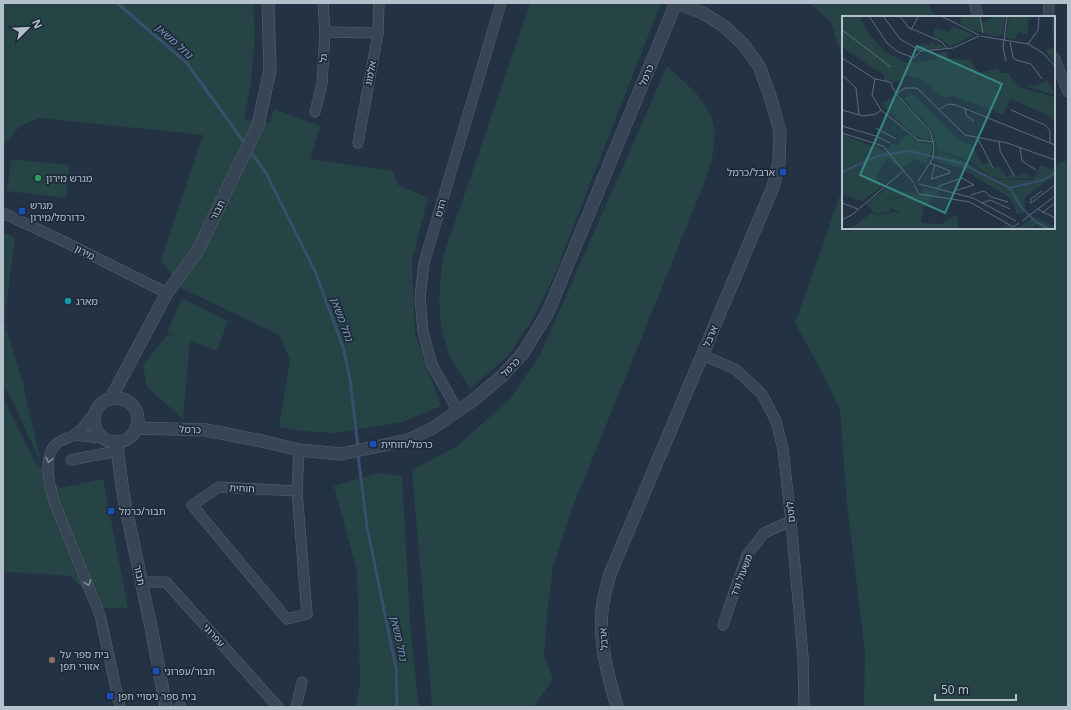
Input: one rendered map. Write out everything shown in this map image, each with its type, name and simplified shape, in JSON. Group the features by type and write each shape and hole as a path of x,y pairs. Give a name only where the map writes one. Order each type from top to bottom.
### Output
{"street":[{"name":"תבור","path":"111,398 167,293 197,252 258,125 270,70 268,3"},
{"name":"גל","path":"315,112 322,84 325,32 323,3"},
{"name":"אלמוג","path":"358,143 378,33 379,3"},
{"name":"הדס","path":"458,411 432,365 422,332 420,297 424,263 501,3"},
{"name":"כרמל","path":"136,428 206,430 299,450 341,454 408,440 433,428 471,402 502,376 523,353 547,314 676,3"},
{"name":"ארבל","path":"617,707 604,659 601,635 602,608 610,574 773,187 779,162 780,131 770,96 759,66 744,45 725,27 703,13 676,3"},
{"path":"974,3 978,16"},
{"path":"1048,3 1048,16"},
{"path":"325,32 378,33"},
{"path":"1055,60 1068,92"},
{"name":"מירון","path":"3,213 167,293"},
{"name":"לוטם","path":"702,355 735,369 762,394 776,420 783,449 791,521 803,657 804,707"},
{"path":"71,460 116,447 133,434 138,421 137,414 130,403 117,398 111,398 104,401 86,424 75,435 64,439 55,445 49,456 48,468 50,486 55,504 100,615 120,707"},
{"path":"95,412 94,426 97,433 102,438"},
{"path":"75,435 102,438 109,441 116,447"},
{"name":"תבור","path":"116,447 124,499 142,582 166,707"},
{"path":"297,491 299,450"},
{"name":"חוחית","path":"219,487 297,491 307,614 287,619 192,505 219,487"},
{"name":"משעול ורד","path":"723,625 747,555 764,533 791,521"},
{"name":"עפרוני","path":"142,582 166,582 278,707"},
{"path":"296,707 302,682"}],"green space":[{"path":"3,3 253,3 255,36 251,83 244,119 270,123 274,109 320,126 310,159 393,171 398,185 428,198 412,261 415,333 441,406 403,422 336,433 301,431 279,427 290,360 279,335 181,288 161,260 203,135 40,118 20,126 3,146"},
{"path":"530,3 661,3 552,281 529,325 506,358 470,389 455,366 444,339 440,316 440,281 443,257"},
{"path":"810,3 928,3 934,16 842,16 842,59 831,22"},
{"path":"667,66 697,94 711,114 715,135 712,160 701,191 572,509 553,567 544,655 553,679 534,707 432,707 412,470 457,446 510,399 541,353"},
{"name":"מגרש מירון","path":"11,159 69,165 66,198 7,191"},
{"path":"1068,160 1068,707 864,707 865,651 847,504 840,410 795,323 842,190 842,229 1055,229 1055,165"},
{"path":"3,232 15,238 4,321 23,384 41,463 9,394 3,387"},
{"path":"182,298 228,321 217,351 190,341 183,419 147,387 143,365 168,334 175,336 167,332"},
{"path":"3,398 35,462 60,488 103,479 128,608 100,608 71,576 6,572 3,569"},
{"path":"379,473 402,476 411,637 419,707 356,707 360,681 357,571 334,486"}],"waterway":[{"name":"נחל משאן","path":"117,3 186,62 246,145"},
{"name":"נחל משאן","path":"249,150 266,173 315,271 343,347 350,379 358,447"},
{"name":"נחל משאן","path":"358,454 367,527 396,668 397,707"}],"place":[{"name":"ארבל/כרמל","path":"783,172"},
{"name":"מגרש מירון","path":"38,178"},
{"name":"מגרש כדורסל/מירון","path":"22,211"},
{"name":"מארג","path":"68,301"},
{"name":"כרמל/חוחית","path":"373,444"},
{"name":"תבור/כרמל","path":"111,511"},
{"name":"בית ספר על אזורי תפן","path":"52,660"},
{"name":"תבור/עפרוני","path":"156,671"},
{"name":"בית ספר ניסויי תפן","path":"110,696"}]}
